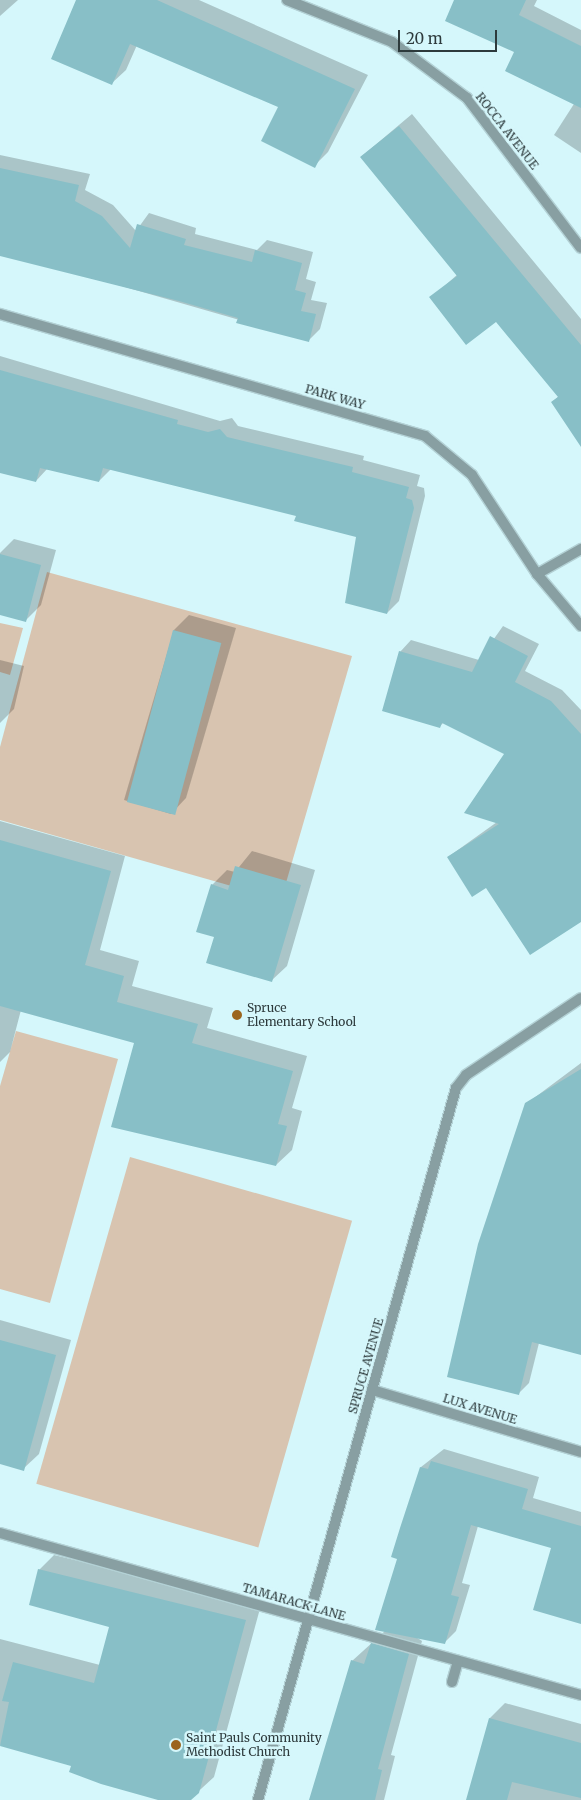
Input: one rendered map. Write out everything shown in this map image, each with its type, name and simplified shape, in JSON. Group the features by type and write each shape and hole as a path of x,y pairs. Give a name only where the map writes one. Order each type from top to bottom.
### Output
{"street":[{"name":"ROCCA AVENUE","path":"287,0 311,4 392,42 467,98 581,248"},
{"name":"PARK WAY","path":"0,314 425,436 472,475 537,574 581,626"},
{"path":"537,574 581,549"},
{"name":"SPRUCE AVENUE","path":"258,1800 456,1088 466,1075 581,998"},
{"name":"LUX AVENUE","path":"372,1390 581,1452"},
{"name":"TAMARACK LANE","path":"0,1533 581,1695"},
{"path":"452,1682 458,1661"}],"shaded area":[{"path":"47,572 352,656 281,900 0,820 0,747"},
{"path":"0,623 23,628 10,675 0,672"},
{"path":"16,1031 118,1059 50,1303 0,1289 0,1086"},
{"path":"130,1157 352,1221 258,1548 36,1484"}],"building":[{"path":"76,0 157,0 355,89 315,168 261,141 278,107 130,44 112,85 51,59"},
{"path":"454,0 526,0 519,15 581,46 581,108 505,71 514,52 445,21"},
{"path":"399,126 581,345 581,447 551,402 558,397 496,322 466,345 429,297 457,276 360,157"},
{"path":"0,168 79,185 75,201 102,216 130,248 137,224 186,239 184,245 252,262 255,250 302,263 295,290 306,293 301,311 316,314 309,342 236,323 238,318 179,301 0,256"},
{"path":"0,370 178,420 177,424 208,432 220,429 227,437 353,467 352,472 409,487 406,498 412,500 414,508 387,614 345,603 356,537 294,521 296,516 103,468 99,482 40,468 36,482 0,473"},
{"path":"0,554 41,565 26,622 0,615"},
{"path":"173,630 221,643 175,815 127,802"},
{"path":"490,636 528,656 515,682 551,701 581,734 581,922 530,955 486,888 472,897 447,857 499,824 464,813 504,754 442,723 440,728 382,711 399,651 472,672"},
{"path":"0,840 111,871 85,965 124,976 117,1002 198,1024 192,1043 293,1071 278,1124 287,1126 276,1166 111,1127 134,1043 0,1006"},
{"path":"235,866 301,885 272,982 206,963 214,937 196,932 211,884 228,890"},
{"path":"581,1069 581,1355 532,1342 519,1395 447,1377 478,1244 525,1103"},
{"path":"0,1340 56,1355 24,1471 0,1464"},
{"path":"431,1461 528,1489 522,1509 581,1526 581,1624 533,1610 551,1548 471,1525 451,1595 459,1597 445,1644 375,1630 397,1559 391,1557 420,1467 428,1469"},
{"path":"38,1569 246,1620 199,1793 191,1800 158,1800 101,1784 69,1772 71,1766 0,1746 9,1702 2,1701 13,1662 94,1683 109,1627 29,1605"},
{"path":"371,1643 409,1654 378,1769 382,1770 375,1800 309,1800 351,1660 364,1664"},
{"path":"489,1718 581,1743 581,1798 512,1782 507,1800 466,1800"}],"place":[{"name":"Spruce Elementary School","path":"237,1015"},
{"name":"Saint Pauls Community Methodist Church","path":"176,1745"}]}
